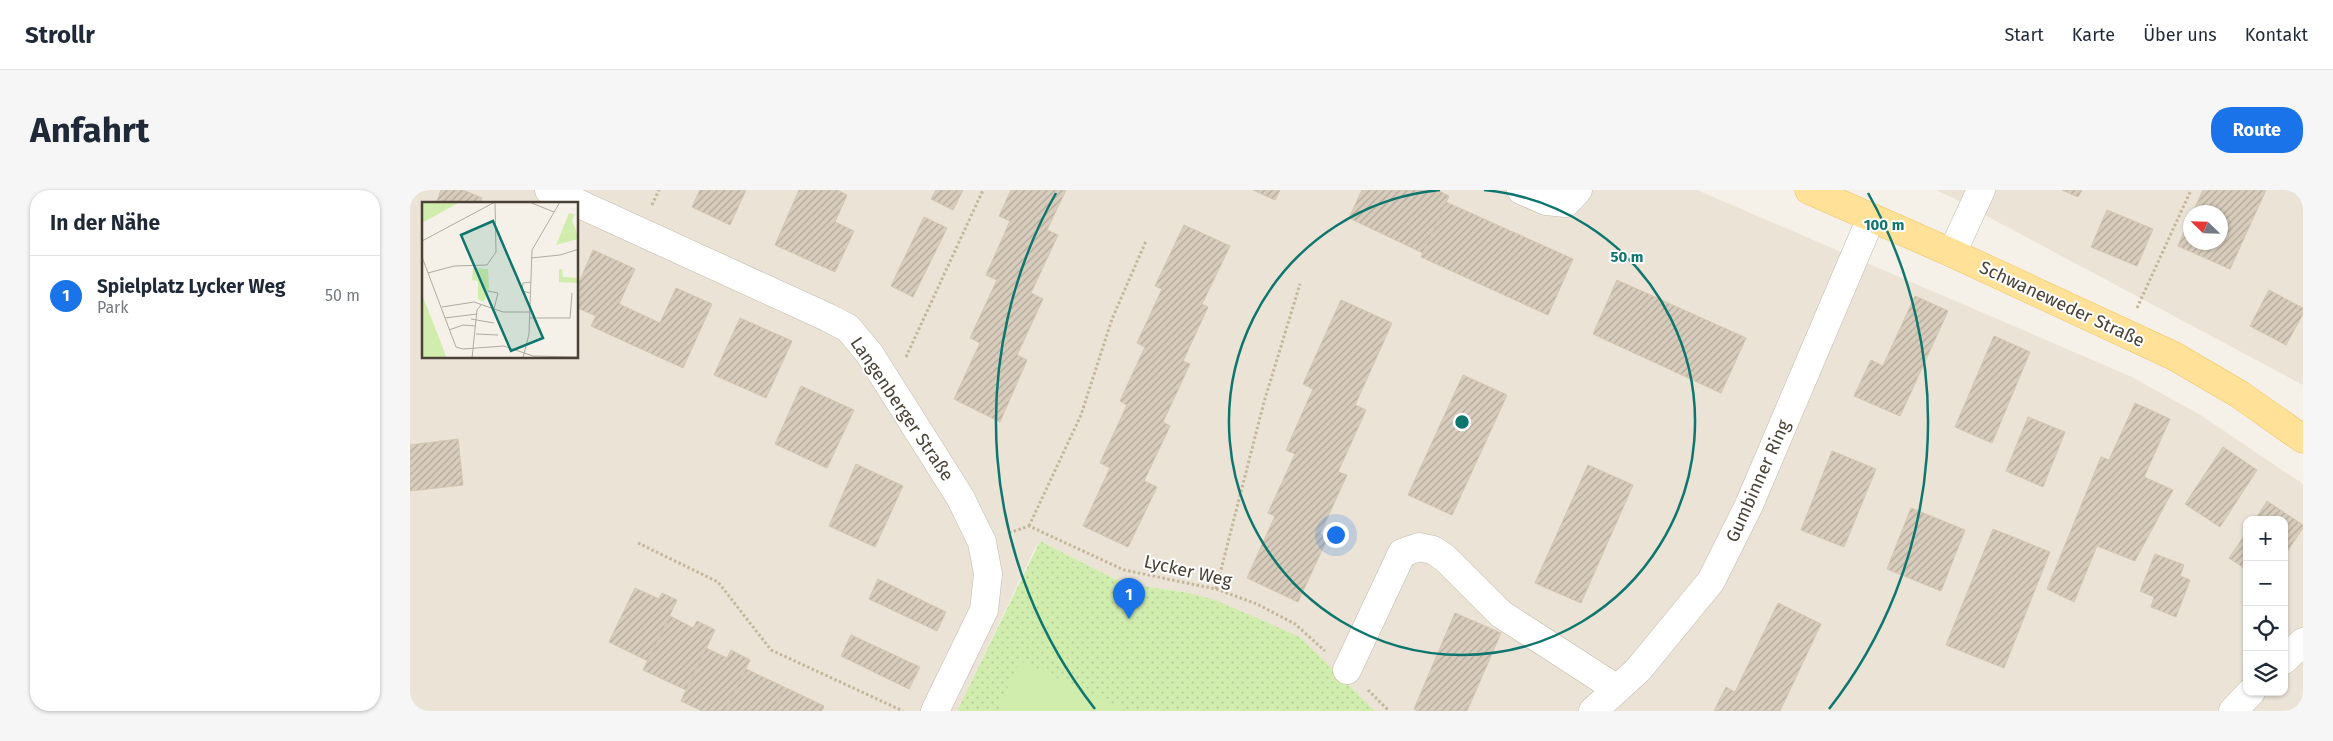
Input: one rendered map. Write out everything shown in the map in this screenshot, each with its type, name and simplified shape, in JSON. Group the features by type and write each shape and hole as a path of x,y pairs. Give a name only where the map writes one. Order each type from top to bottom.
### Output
{"main road":[{"name":"Schwaneweder Straße","path":"1809,190 1952,253 2174,356 2239,394 2303,439"}],"street":[{"name":"Langenberger Straße","path":"549,190 575,202"},
{"path":"1521,190 1556,204 1566,203 1578,190"},
{"path":"1952,253 1980,190"},
{"name":"Langenberger Straße","path":"579,204 848,328 869,353 960,497 982,542 988,574 984,610 935,711"},
{"name":"Gumbinner Ring","path":"1594,711 1638,670 1711,581 1749,505 1871,218"},
{"path":"1347,670 1402,553 1419,547 1433,550 1445,558 1501,614 1617,689"},
{"path":"2288,656 2303,642"},
{"path":"2233,711 2247,696"}],"path":[{"path":"890,386 909,352 983,190"},
{"path":"2126,333 2190,190"},
{"path":"982,542 1028,526 1081,415 1112,319 1146,241"},
{"path":"1216,589 1264,402 1300,284"},
{"name":"Lycker Weg","path":"1028,526 1124,570 1216,589 1257,604 1295,624 1347,670 1389,711"},
{"path":"638,543 718,582 771,650 903,711"}],"shaded area":[{"path":"410,190 1697,190 2132,377 2202,416 2303,484 2303,711 1375,711 1300,637 1189,593 1123,583 1040,541 957,711 410,711"},
{"path":"1936,190 2303,190 2303,385 1955,199"}],"green space":[{"path":"1040,541 1123,583 1189,593 1215,600 1300,637 1375,711 957,711"},
{"path":"1020,661 1120,707 1118,711 997,711"}],"building":[{"path":"441,190 463,190 482,198 481,202 437,202"},
{"path":"700,190 746,190 730,225 692,207"},
{"path":"799,190 837,190 847,195 835,222 854,231 835,272 775,245"},
{"path":"936,190 963,190 953,210 931,199"},
{"path":"1011,190 1066,190 1047,230 1058,235 1031,293 1043,299 1017,355 1027,360 1000,422 954,399 980,343 970,338 997,280 986,275 1010,221 999,216"},
{"path":"1253,190 1280,190 1275,200"},
{"path":"1362,190 1437,190 1449,196 1423,253 1349,218"},
{"path":"2062,190 2082,190 2078,197"},
{"path":"2203,190 2266,190 2230,269 2187,250 2228,250 2228,205 2196,205"},
{"path":"1446,202 1573,259 1548,315 1421,257"},
{"path":"2107,210 2153,229 2137,266 2091,247"},
{"path":"924,217 947,228 913,297 891,286"},
{"path":"1184,225 1230,246 1202,304 1208,307 1183,361 1190,364 1163,422 1170,426 1144,481 1157,487 1128,547 1083,526 1110,468 1100,463 1127,405 1120,401 1145,347 1137,343 1162,289 1155,286"},
{"path":"2183,234 2183,248 2178,246"},
{"path":"593,250 635,269 619,304 660,323 676,288 712,304 683,368 591,326 596,316 579,308 579,283"},
{"path":"1617,280 1746,338 1721,393 1593,334"},
{"path":"2269,290 2303,308 2303,314 2286,345 2250,326"},
{"path":"1915,296 1948,311 1900,416 1854,396 1871,360 1883,366"},
{"path":"1341,300 1392,323 1355,405 1366,410 1338,472 1347,475 1320,534 1328,537 1298,602 1247,578 1275,516 1268,513 1295,454 1286,450 1313,389 1303,384"},
{"path":"740,318 792,341 766,398 714,375"},
{"path":"1994,336 2030,352 1992,443 1955,427"},
{"path":"1463,375 1507,395 1452,515 1408,495"},
{"path":"801,386 854,410 827,468 775,444"},
{"path":"2135,403 2170,419 2144,477 2173,490 2135,561 2097,546 2074,602 2047,589 2101,457 2109,460"},
{"path":"2028,417 2065,432 2043,487 2006,471"},
{"path":"458,439 463,485 410,491 410,445"},
{"path":"2223,447 2257,470 2220,527 2185,504"},
{"path":"1832,451 1876,469 1844,547 1801,530"},
{"path":"856,464 903,486 875,547 829,526"},
{"path":"1588,465 1633,485 1581,603 1535,583"},
{"path":"2267,501 2303,525 2303,528 2288,550 2288,516 2258,516"},
{"path":"1911,508 1965,530 1941,591 1887,569"},
{"path":"1993,529 2050,552 2004,668 1946,645"},
{"path":"2243,538 2243,567 2229,558"},
{"path":"2155,554 2184,565 2180,576 2190,580 2176,617 2151,607 2154,597 2140,591"},
{"path":"878,579 946,612 937,631 869,599"},
{"path":"635,588 659,599 662,593 677,600 648,661 609,642"},
{"path":"1778,603 1821,624 1780,711 1714,711 1726,687 1735,692"},
{"path":"1455,613 1501,633 1467,711 1418,711 1414,709"},
{"path":"670,616 693,628 697,621 715,630 686,690 643,670"},
{"path":"851,635 920,667 909,689 841,656"},
{"path":"706,648 727,658 731,650 750,660 725,711 702,711 681,701"},
{"path":"746,669 784,687 773,711 725,711"},
{"path":"784,687 824,706 822,711 773,711"}],"place":[{"name":"Spielplatz Lycker Weg","path":"1129,619"}]}
